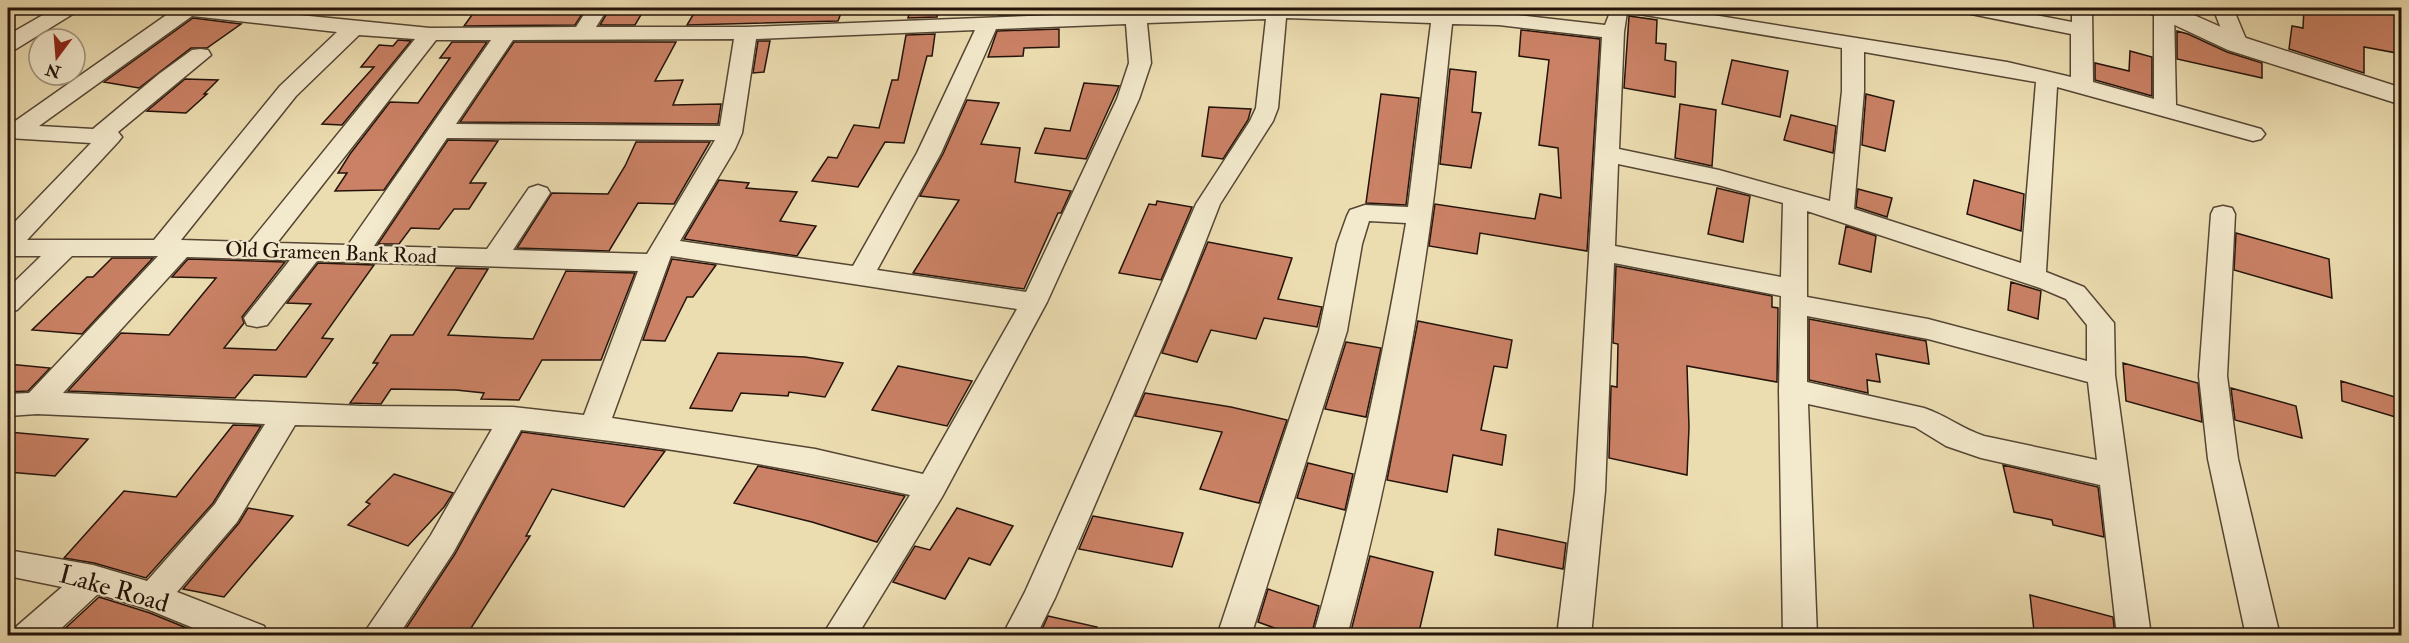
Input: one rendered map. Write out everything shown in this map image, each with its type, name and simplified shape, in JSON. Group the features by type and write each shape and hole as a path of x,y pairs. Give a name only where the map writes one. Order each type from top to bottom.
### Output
{"street":[{"path":"8,44 69,8"},
{"path":"11,132 184,8 354,28 430,34 746,33 988,24 1038,15 1136,16 1277,10 1387,12 1442,19 1500,13 1617,20 1606,154 1590,491 1574,636"},
{"path":"583,33 598,8"},
{"path":"1634,8 1755,17 1853,43 2082,86 2253,134"},
{"path":"1971,8 2081,30"},
{"path":"2082,8 2082,86"},
{"path":"2223,8 2237,44"},
{"path":"2165,109 2161,9 2237,44 2402,97"},
{"path":"1019,636 1039,598 1174,289 1216,186 1246,147 1263,120 1267,108 1277,10"},
{"path":"839,636 931,488 1034,302 1128,99 1140,63 1136,16"},
{"path":"1330,636 1354,554 1394,363 1419,216 1442,19"},
{"path":"861,276 928,153 988,24"},
{"path":"37,403 171,248 288,91 354,28"},
{"path":"356,253 507,33"},
{"path":"594,426 659,255 730,133 746,33"},
{"path":"257,251 430,34"},
{"path":"1841,213 1853,91 1853,43"},
{"path":"99,136 167,79 200,55"},
{"path":"2033,277 2046,78"},
{"path":"439,131 730,133"},
{"path":"8,246 110,137 11,132"},
{"path":"1606,154 1719,178 1795,198 2075,293 2100,323 2101,375 2134,636"},
{"path":"495,257 538,193"},
{"path":"1795,198 1793,390 1800,636"},
{"path":"1234,636 1341,307 1351,243 1359,216 1365,213 1419,216"},
{"path":"2223,214 2213,376 2223,459 2263,636"},
{"name":"Old Grameen Bank Road","path":"8,246 495,257 659,255 861,276 1034,302"},
{"path":"8,303 66,248"},
{"path":"257,318 311,252"},
{"path":"1601,252 1794,296 2101,375"},
{"path":"1793,390 1903,412 1924,419 1956,438 1981,447 2114,476"},
{"path":"8,405 37,403 362,417 513,418 594,426 815,461 931,488"},
{"path":"153,597 226,513 286,413"},
{"path":"379,636 442,544 513,418"},
{"name":"Lake Road","path":"8,563 93,579 153,597 252,636"},
{"path":"29,636 93,579"}],"building":[{"path":"477,8 586,8 575,25 464,26"},
{"path":"610,8 645,8 635,25 600,25"},
{"path":"697,8 843,8 838,21 687,25"},
{"path":"910,8 939,8 937,17 908,18"},
{"path":"999,8 1060,8 1060,13 999,15"},
{"path":"2304,8 2402,8 2402,54 2364,47 2364,73 2289,49 2292,26 2303,28"},
{"path":"1629,16 1657,20 1656,43 1666,44 1665,60 1676,62 1675,97 1624,88"},
{"path":"193,18 241,24 207,48 191,48 139,88 104,82"},
{"path":"1059,29 1059,47 1024,48 1023,56 988,57 997,31"},
{"path":"1521,30 1600,39 1587,251 1480,233 1477,254 1429,246 1435,204 1535,219 1540,194 1561,198 1558,148 1539,145 1549,60 1519,56"},
{"path":"2177,31 2227,52 2262,63 2262,78 2177,59"},
{"path":"935,34 932,56 927,56 904,143 885,142 858,187 812,181 828,157 837,158 854,125 879,128 892,80 898,80 906,35"},
{"path":"398,40 411,41 342,125 322,124 374,67 361,67 379,45 393,46"},
{"path":"758,41 770,41 764,72 753,73"},
{"path":"452,42 487,42 384,190 335,191 347,173 338,173 390,102 418,103 450,58 440,58"},
{"path":"514,42 676,42 655,81 683,80 673,105 721,104 718,124 460,122"},
{"path":"2130,51 2152,57 2152,96 2095,80 2095,63 2129,71"},
{"path":"1732,60 1788,71 1780,117 1722,104"},
{"path":"1450,69 1476,72 1472,112 1481,113 1471,168 1440,164"},
{"path":"185,79 218,80 204,94 207,94 186,113 147,111"},
{"path":"1084,83 1119,86 1086,159 1035,153 1045,128 1070,131"},
{"path":"1381,94 1419,98 1406,205 1366,203"},
{"path":"1866,94 1894,101 1885,151 1862,145"},
{"path":"967,100 999,103 981,144 1020,148 1015,182 1071,191 1061,213 1058,213 1024,289 913,273 959,200 920,196 943,154"},
{"path":"1680,104 1716,110 1712,166 1675,158"},
{"path":"1209,107 1251,109 1248,120 1223,159 1202,156"},
{"path":"1791,115 1836,126 1833,153 1784,140"},
{"path":"448,140 498,141 470,183 486,183 469,209 454,209 439,229 411,228 399,244 378,244"},
{"path":"636,142 710,142 674,204 638,203 609,251 517,248 552,193 608,194"},
{"path":"719,180 749,183 746,188 797,192 780,221 816,226 797,256 684,239"},
{"path":"1974,180 2024,194 2021,231 1967,214"},
{"path":"1717,188 1750,196 1743,242 1708,234"},
{"path":"1858,189 1892,198 1887,217 1856,207"},
{"path":"1157,201 1192,207 1161,280 1119,273 1149,204 1156,205"},
{"path":"1846,226 1876,236 1871,272 1839,264"},
{"path":"2236,233 2329,259 2332,298 2234,270"},
{"path":"1208,242 1292,258 1278,299 1322,307 1317,327 1264,318 1256,339 1211,330 1197,362 1162,353"},
{"path":"112,258 153,258 82,334 32,330 87,277 93,277"},
{"path":"188,259 285,262 242,317 244,323 224,348 276,350 311,304 287,303 318,263 374,265 322,338 333,339 306,377 254,375 235,398 68,391 121,333 169,335 216,278 172,277"},
{"path":"672,259 716,265 693,297 687,297 665,341 643,340"},
{"path":"1616,266 1772,296 1772,307 1778,308 1777,382 1687,366 1689,427 1687,475 1609,458 1611,386 1617,387 1618,344 1613,343"},
{"path":"456,268 488,269 448,335 533,339 566,271 635,273 601,360 542,360 519,400 481,399 484,393 456,390 391,389 381,404 350,403 378,363 373,363 391,335 413,335"},
{"path":"2011,282 2041,291 2038,319 2008,310"},
{"path":"1809,319 1926,341 1929,364 1876,354 1880,382 1867,380 1868,393 1809,380"},
{"path":"1418,321 1512,340 1507,368 1494,366 1481,430 1506,435 1502,465 1453,455 1447,492 1387,480"},
{"path":"1346,342 1381,348 1366,417 1325,409"},
{"path":"718,353 805,357 843,363 825,397 789,392 788,396 741,393 732,411 690,408"},
{"path":"2123,363 2198,383 2202,422 2126,401"},
{"path":"8,364 50,368 28,391 8,392"},
{"path":"898,366 972,381 947,426 872,410"},
{"path":"2341,381 2402,399 2402,419 2342,401"},
{"path":"2231,388 2296,406 2302,438 2235,420"},
{"path":"1145,393 1231,407 1287,420 1259,503 1200,489 1222,432 1135,416"},
{"path":"233,425 261,426 213,503 146,578 94,563 64,558 124,491 176,497"},
{"path":"8,432 88,439 55,476 8,472"},
{"path":"522,432 665,451 624,507 552,489 526,536 530,536 466,636 401,636 455,554"},
{"path":"1308,463 1353,474 1345,510 1297,498"},
{"path":"2003,465 2098,487 2104,537 2053,525 2052,520 2014,512"},
{"path":"758,466 905,496 877,542 812,522 734,503"},
{"path":"394,474 453,493 444,507 408,546 348,525 370,504 366,502"},
{"path":"248,508 293,516 224,597 183,589 239,523"},
{"path":"957,508 1013,526 990,565 969,558 945,599 893,582 915,546 930,550"},
{"path":"1093,516 1183,533 1172,567 1079,549"},
{"path":"1498,529 1566,543 1563,569 1495,555"},
{"path":"1370,556 1433,572 1418,636 1371,636 1351,631"},
{"path":"1268,589 1319,606 1311,636 1296,636 1258,622"},
{"path":"2030,595 2113,617 2115,636 2051,636 2034,631"},
{"path":"99,597 150,613 206,636 57,636"},
{"path":"1048,616 1097,627 1096,636 1039,636"}]}
